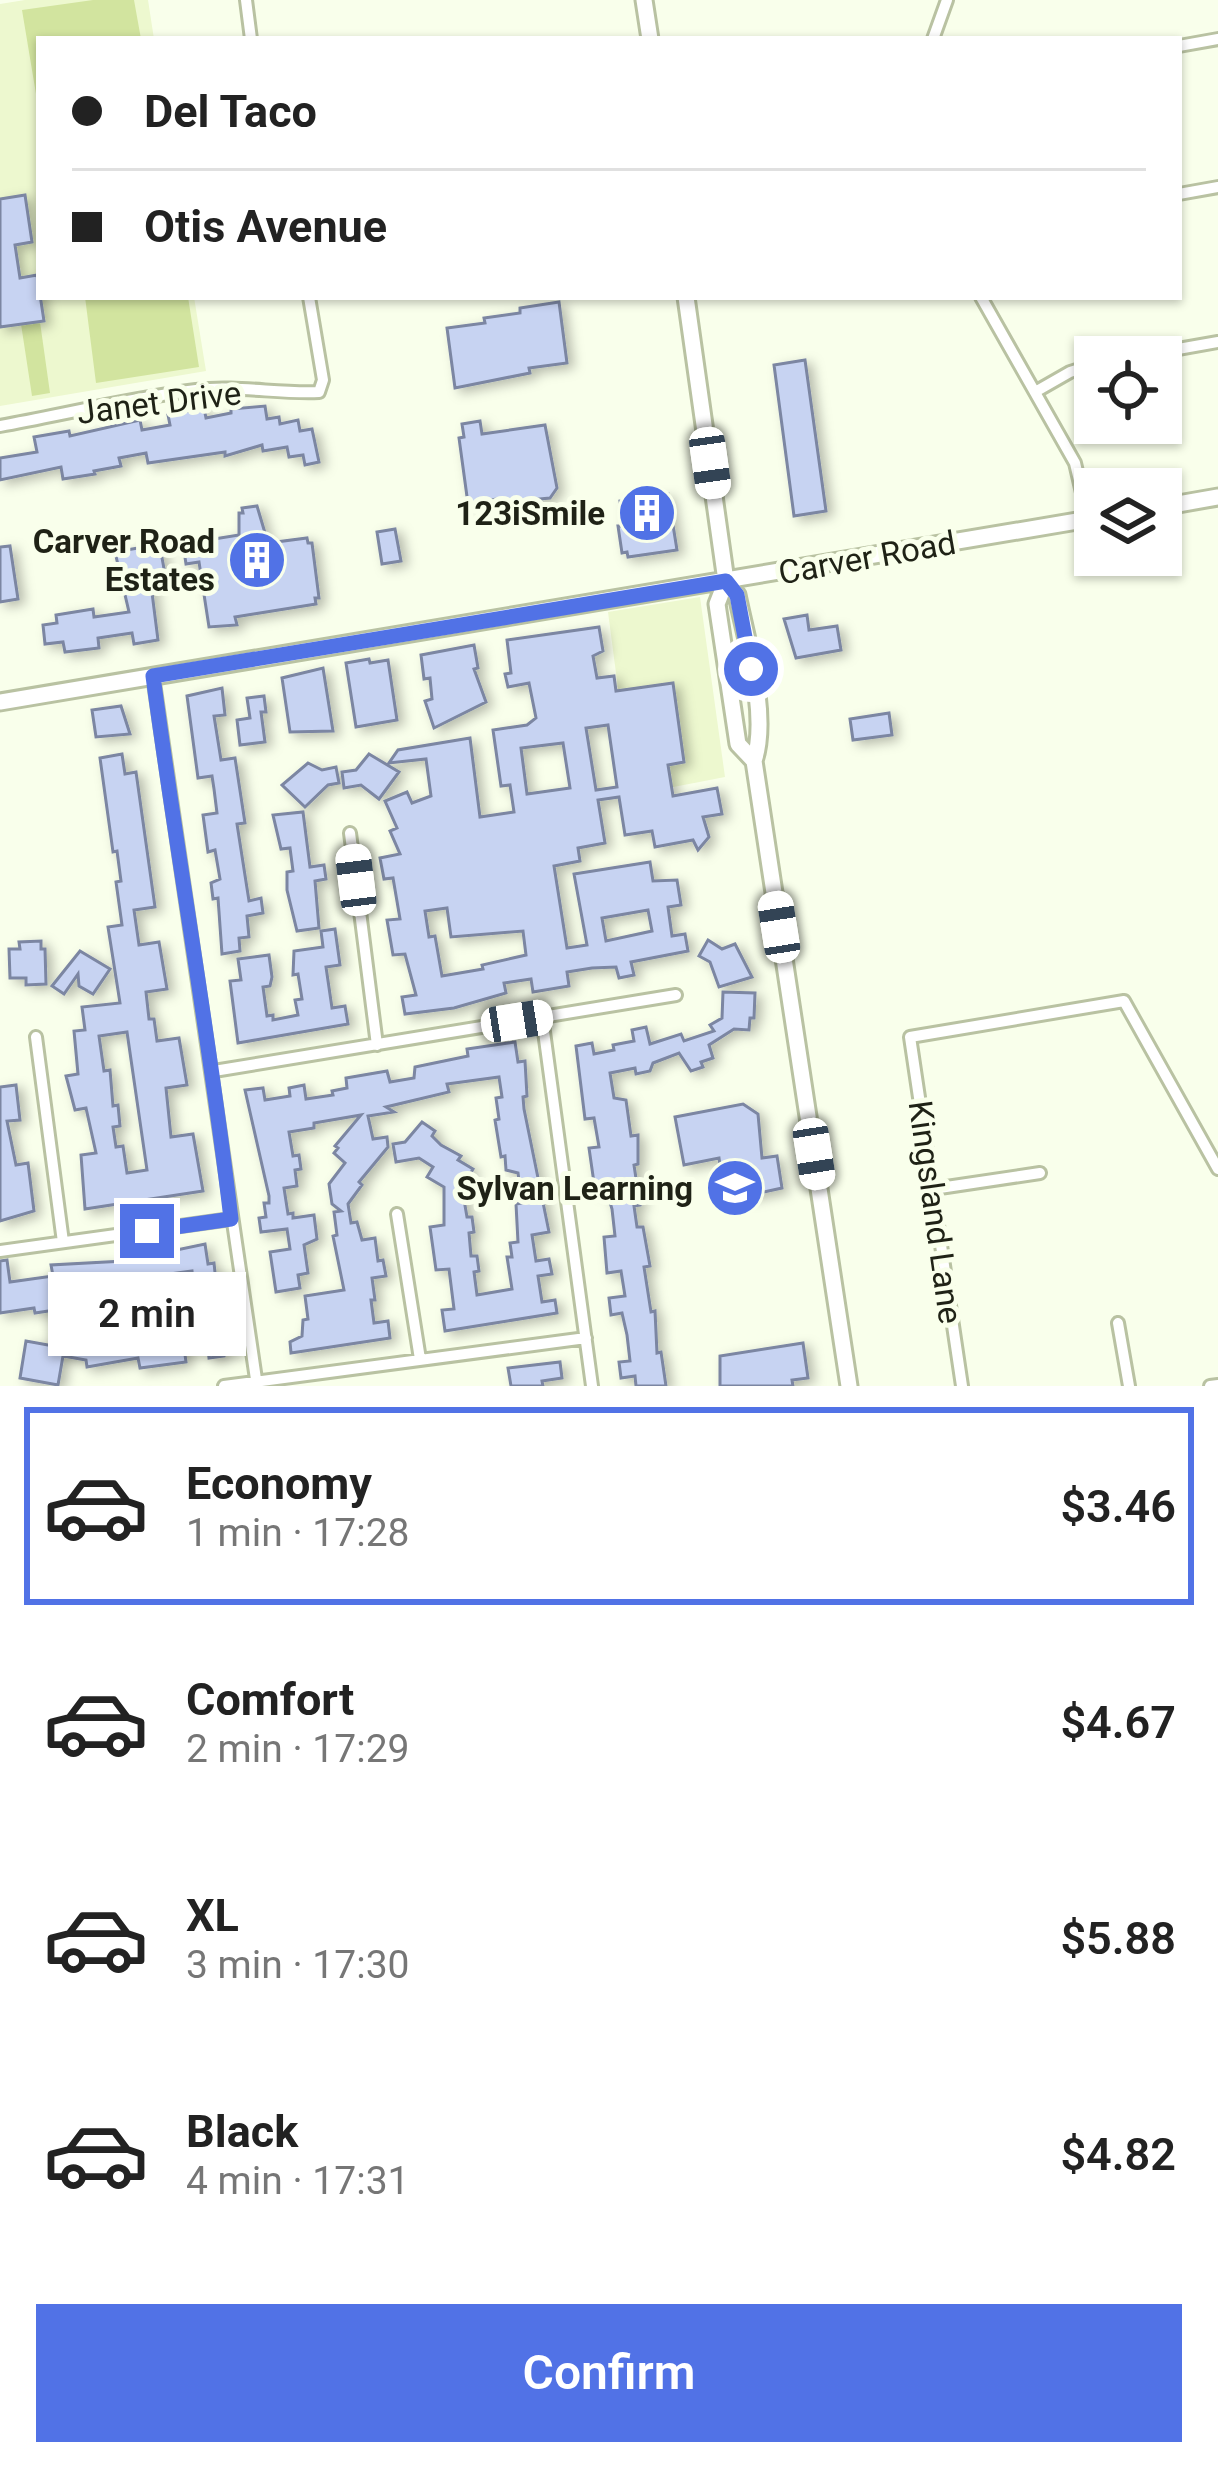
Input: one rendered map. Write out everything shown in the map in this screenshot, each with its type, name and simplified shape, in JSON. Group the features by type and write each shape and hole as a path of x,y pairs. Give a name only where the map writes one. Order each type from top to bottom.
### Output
{"main road":[{"path":"644,0 650,36"},
{"path":"686,300 726,581 737,595 762,738 754,761 850,1386"},
{"path":"1182,503 1218,497"},
{"name":"Carver Road","path":"0,702 1074,522"},
{"path":"726,581 716,604 738,744 754,761"}],"street":[{"path":"246,0 251,36"},
{"path":"934,36 947,0"},
{"path":"1182,45 1218,39"},
{"path":"1182,193 1218,187"},
{"name":"Janet Drive","path":"0,425 197,390 244,387 319,392 323,380 310,300"},
{"path":"983,300 1076,468"},
{"path":"1182,348 1218,342"},
{"path":"1035,392 1074,370"},
{"path":"153,676 257,1383"},
{"path":"350,833 377,1046"},
{"path":"214,1071 676,995"},
{"name":"Kingsland Lane","path":"962,1386 910,1037 1124,1001 1218,1169"},
{"path":"542,1017 592,1386"},
{"path":"36,1037 63,1242"},
{"path":"933,1189 1040,1173"},
{"path":"397,1214 420,1360"},
{"path":"0,1251 231,1219"},
{"path":"1118,1323 1130,1386"},
{"path":"224,1386 586,1338"}],"shaded area":[{"path":"148,0 154,36 36,36 36,300 194,300 206,371 0,406 0,4"},
{"path":"700,597 725,777 632,795 608,612"}],"green space":[{"path":"93,0 134,0 140,36 36,36 36,94 22,10"},
{"path":"85,300 188,300 199,367 96,383"},
{"path":"40,322 50,393 32,396 21,324"}],"building":[{"path":"25,195 32,242 15,245 20,278 36,275 36,300 41,300 44,321 0,327 0,199"},
{"path":"559,302 567,363 455,388 447,328 485,323 484,318"},
{"path":"805,360 826,511 794,516 774,365"},
{"path":"265,406 267,419 279,417 280,424 298,420 300,431 312,429 319,462 305,465 303,455 289,457 287,447 263,451 262,445 225,456 225,452 148,463 146,453 119,458 121,466 95,474 63,479 61,467 0,480 0,458 37,452 34,437 69,431 70,436 140,420 142,430 170,425 168,415 204,408 206,418 231,413 231,409"},
{"path":"480,421 482,434 545,425 557,488 550,498 468,504 459,438 464,437 462,424"},
{"name":"123iSmile","path":"668,494 677,550 628,557 627,552 622,553 620,501"},
{"path":"257,506 268,543 307,538 312,543 319,598 316,604 235,617 237,625 209,627 199,562 186,564 183,544 239,535 242,508"},
{"path":"395,529 401,561 382,564 377,532"},
{"path":"10,546 18,599 0,602 0,547"},
{"path":"160,547 165,574 150,577 158,640 134,644 132,633 98,638 99,648 65,652 63,642 45,644 43,625 57,623 56,615 93,609 94,617 129,612 115,552"},
{"path":"807,615 809,630 837,626 841,650 796,658 784,619"},
{"path":"599,627 603,651 593,656 597,678 614,676 616,691 673,683 684,762 668,765 673,796 717,788 722,814 703,817 709,837 698,850 693,840 655,847 652,831 625,835 619,797 598,800 605,843 578,848 580,861 554,866 567,948 587,945 574,874 650,862 653,881 677,880 681,905 668,907 672,936 685,934 688,951 631,962 634,975 619,978 616,967 567,972 569,986 533,992 531,979 504,983 506,993 454,1008 405,1014 402,997 416,995 405,954 393,955 387,920 400,919 393,878 384,879 380,858 400,854 390,831 397,828 385,801 407,792 412,803 431,796 426,759 389,763 398,750 470,738 480,817 514,812 510,785 501,786 493,730 527,725 536,718 529,683 508,687 507,640","holes":["608,725 617,787 596,790 586,728","563,743 570,788 527,794 521,748","447,908 451,937 523,931 526,955 442,976 425,911","648,910 652,931 606,941 602,918"]},
{"path":"474,645 478,668 474,669 486,702 434,728 425,701 432,699 430,678 424,679 421,655"},
{"path":"369,659 370,663 388,660 397,720 356,727 346,663"},
{"path":"323,668 333,731 290,732 282,678"},
{"path":"222,688 225,715 214,716 221,760 235,758 245,823 237,824 249,901 261,898 263,913 247,916 249,937 239,938 240,951 222,954 218,898 213,899 211,883 220,879 215,850 208,852 203,815 217,813 214,789 212,776 198,778 187,696"},
{"path":"264,696 265,742 240,745 237,720 250,718 247,698"},
{"path":"121,706 130,734 96,737 92,710"},
{"path":"889,713 892,735 853,740 850,719"},
{"path":"122,754 125,774 136,772 155,907 134,910 139,945 159,942 167,989 146,992 149,1019 154,1019 157,1041 179,1038 187,1085 166,1088 171,1137 193,1134 203,1191 85,1209 81,1155 96,1153 86,1108 75,1110 66,1076 78,1074 74,1031 85,1030 82,1007 120,1003 108,927 122,925 116,882 121,881 100,758","holes":["127,1032 147,1170 127,1173 123,1146 116,1147 113,1127 120,1126 118,1105 113,1106 110,1070 104,1071 99,1036"]},
{"path":"369,754 399,772 379,799 361,785 344,788 342,772 356,770"},
{"path":"308,763 322,770 336,767 339,783 328,785 305,807 282,785"},
{"path":"303,812 310,867 324,865 326,879 315,881 319,928 297,931 287,890 287,872 293,871 290,848 281,849 273,815"},
{"path":"335,929 340,965 326,967 332,1008 345,1006 348,1024 238,1043 230,981 241,980 238,959 269,955 272,977 270,986 263,987 267,1016 273,1015 273,1020 298,1015 295,1000 302,999 298,974 293,975 294,951 323,947 321,931"},
{"path":"708,940 722,949 735,944 752,977 719,987 710,962 699,956"},
{"path":"41,941 46,984 26,985 26,978 10,978 9,949 20,949 19,942"},
{"path":"80,951 110,969 93,994 79,986 78,974 64,994 52,986"},
{"path":"723,992 755,993 754,1018 750,1018 749,1030 734,1029 709,1045 713,1058 701,1062 703,1067 691,1071 679,1053 653,1063 650,1071 636,1074 635,1068 610,1073 614,1098 626,1100 631,1136 638,1135 638,1164 634,1165 640,1205 634,1206 650,1266 644,1267 666,1386 636,1386 635,1376 621,1378 619,1362 630,1361 627,1335 622,1313 611,1315 609,1298 625,1296 621,1271 607,1273 604,1237 615,1236 612,1209 606,1189 595,1190 589,1148 599,1147 594,1118 585,1119 576,1046 592,1043 594,1054 614,1050 613,1045 634,1041 632,1030 646,1027 650,1044 681,1034 684,1041 714,1031 710,1025 722,1018"},
{"path":"515,1042 518,1062 525,1061 524,1109 549,1232 532,1235 536,1261 549,1259 552,1274 538,1276 542,1302 555,1300 557,1313 445,1331 442,1310 454,1309 449,1269 436,1270 430,1227 444,1225 444,1187 427,1177 433,1167 419,1158 396,1162 393,1144 405,1142 422,1122 435,1131 432,1136 441,1145 473,1169 462,1188 467,1217 472,1217 474,1232 469,1233 471,1256 477,1256 479,1271 474,1272 477,1295 512,1289 507,1257 512,1257 510,1243 518,1242 516,1204 522,1203 518,1173 506,1170 505,1156 501,1157 495,1120 499,1119 496,1098 502,1097 499,1077 447,1084 449,1092 368,1116 373,1139 387,1137 388,1147 359,1182 362,1185 348,1204 351,1223 357,1222 362,1240 375,1238 378,1261 383,1260 386,1276 372,1278 375,1300 371,1300 374,1323 388,1321 390,1338 291,1353 290,1342 302,1336 303,1320 308,1319 305,1296 344,1290 333,1236 337,1235 334,1212 341,1211 332,1204 329,1184 345,1163 334,1153 335,1146 361,1115 289,1132 301,1169 295,1170 297,1186 284,1188 288,1214 293,1213 293,1218 314,1215 317,1239 304,1245 308,1273 298,1275 300,1288 276,1292 270,1252 290,1249 287,1229 261,1232 259,1218 266,1217 264,1203 269,1203 269,1196 245,1090 263,1088 265,1100 290,1096 289,1088 304,1085 306,1099 333,1095 332,1091 347,1088 346,1078 387,1071 390,1082 414,1078 415,1067 468,1056 467,1049"},
{"path":"16,1085 20,1120 7,1121 16,1165 28,1163 34,1211 0,1221 0,1087"},
{"path":"743,1104 758,1114 762,1158 777,1156 782,1188 746,1196 746,1191 724,1194 719,1158 684,1165 675,1117"},
{"path":"205,1244 208,1264 214,1263 224,1356 209,1358 207,1337 183,1340 186,1362 140,1368 138,1358 87,1367 86,1360 63,1356 58,1385 20,1378 26,1341 59,1347 60,1340 83,1344 81,1334 116,1328 119,1348 148,1343 147,1333 198,1326 192,1271 162,1275 165,1292 141,1298 130,1300 129,1292 70,1299 54,1305 55,1310 0,1313 0,1261 7,1260 10,1282 53,1276 51,1265 124,1261"},
{"path":"803,1343 808,1378 792,1380 793,1386 720,1386 720,1356"},
{"path":"560,1362 562,1378 542,1381 543,1386 511,1386 508,1368"}],"place":[{"name":"123iSmile","path":"647,513"},
{"name":"Carver Road Estates","path":"257,560"},
{"name":"Sylvan Learning","path":"735,1188"}],"route":[{"path":"147,1231 231,1219 214,1071 190,946 153,676 726,581 737,595 751,669"}]}
